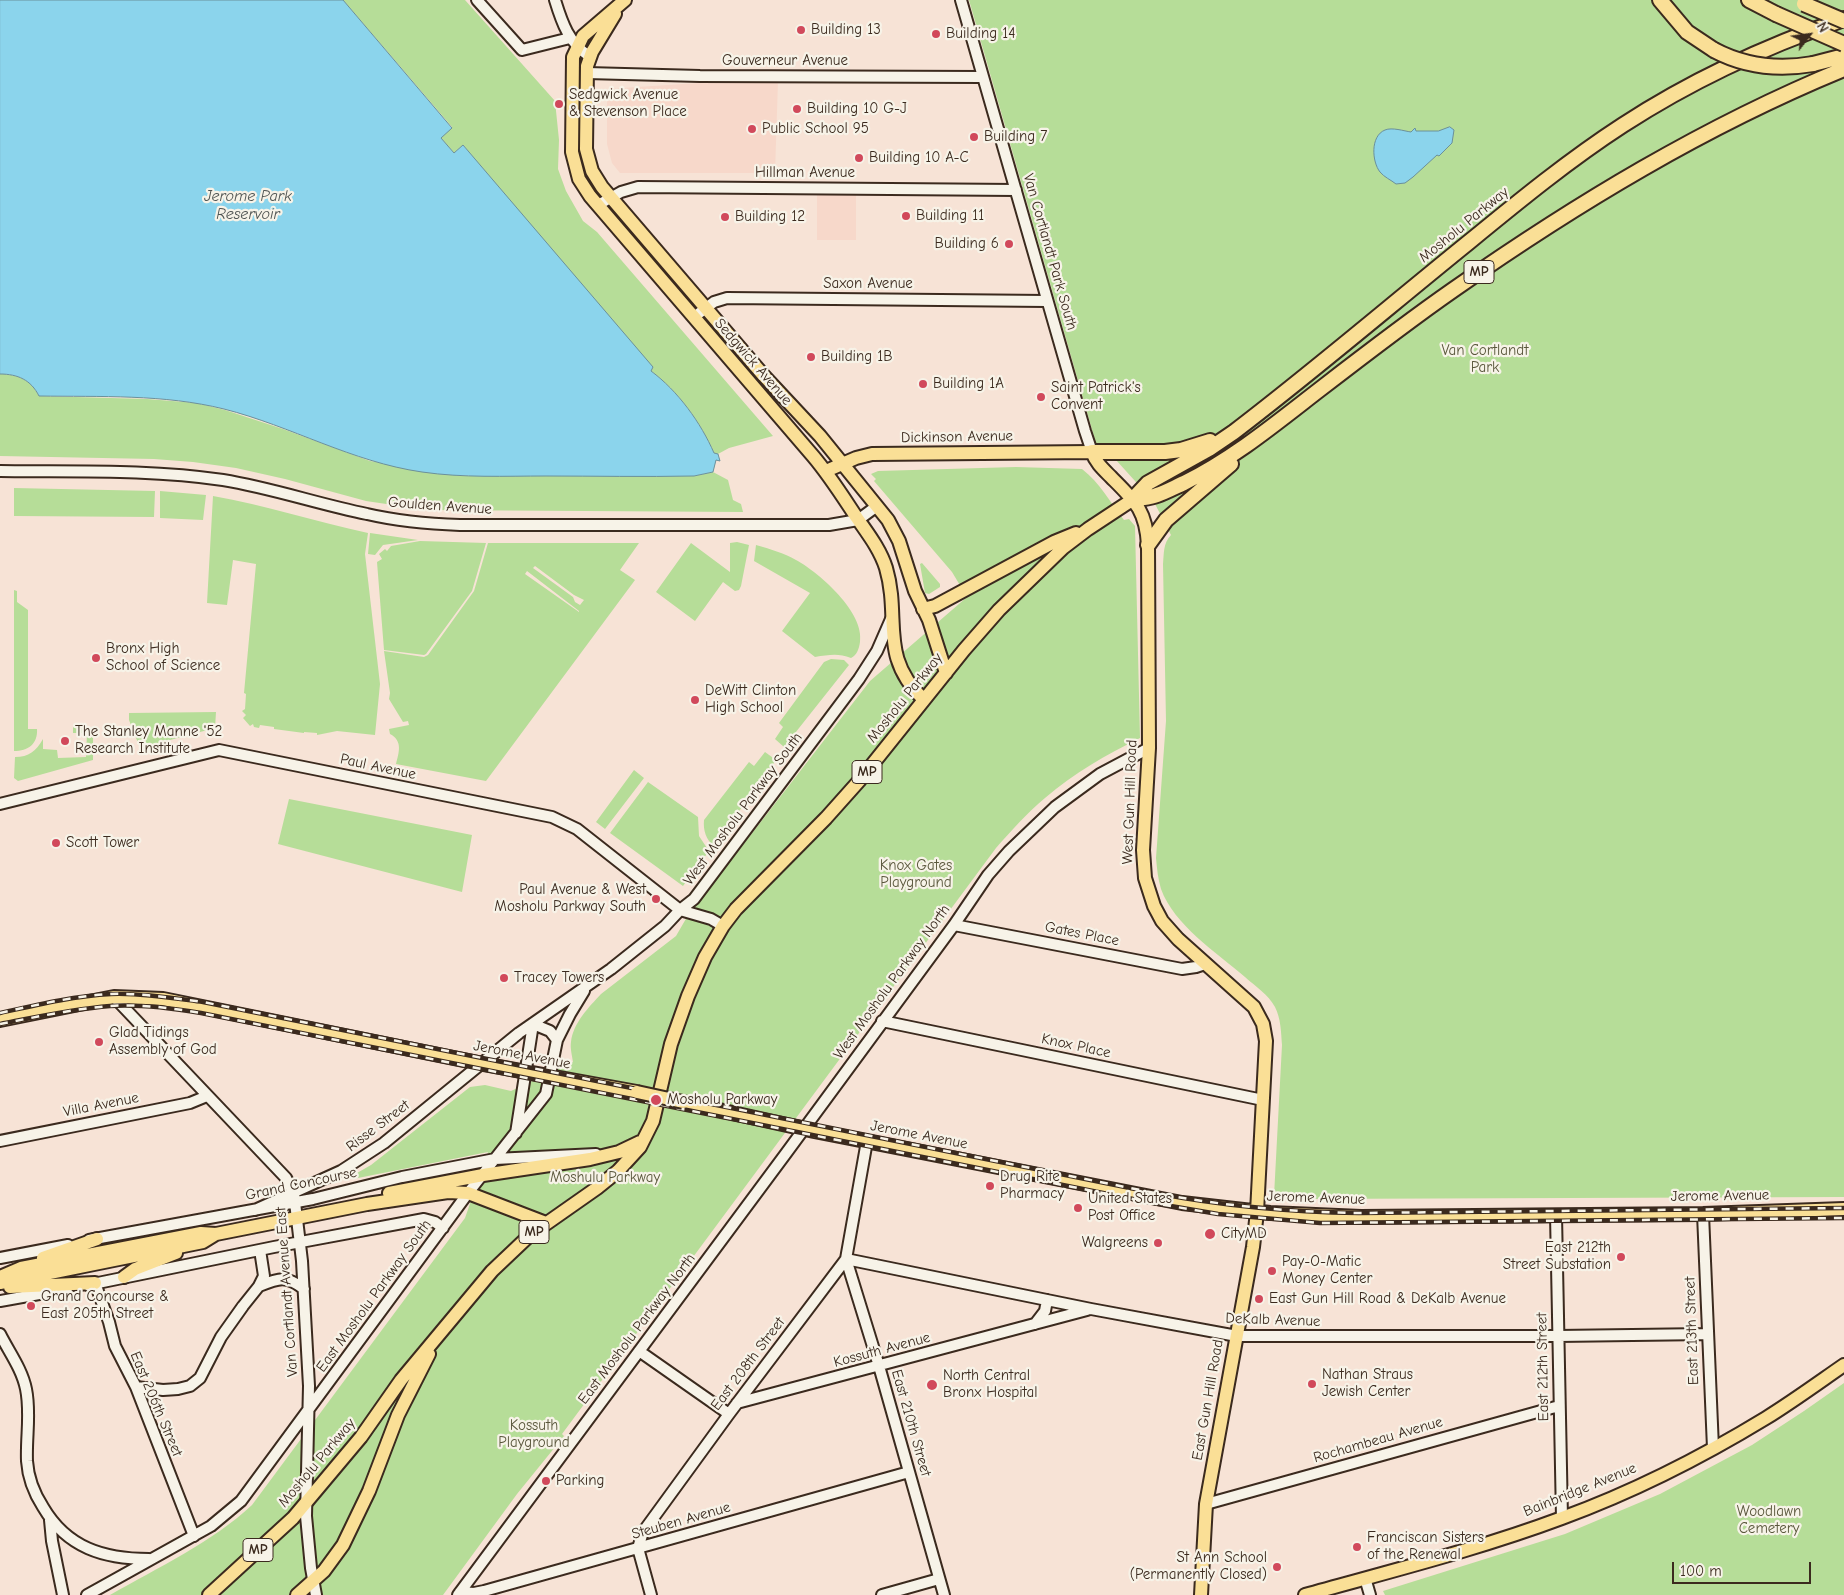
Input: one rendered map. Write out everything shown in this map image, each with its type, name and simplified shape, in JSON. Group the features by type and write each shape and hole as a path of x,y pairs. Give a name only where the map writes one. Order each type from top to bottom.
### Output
{"highway":[{"path":"1660,0 1687,32 1714,50 1741,62 1759,66 1787,67 1813,64 1844,56"},
{"path":"1749,0 1844,44"},
{"path":"1800,2 1844,20"},
{"name":"Mosholu Parkway","path":"1132,500 1148,483 1209,449 1234,432 1540,184 1610,133 1667,98 1724,68 1782,42 1844,20"},
{"name":"Mosholu Parkway","path":"1132,500 1156,496 1205,472 1246,447 1417,316 1480,271 1566,215 1713,130 1774,99 1844,69"},
{"path":"1092,452 1173,451 1190,448 1234,432"},
{"path":"1148,545 1166,520 1229,466 1246,447"}],"main road":[{"path":"573,42 623,2"},
{"name":"Sedgwick Avenue","path":"623,2 590,56 586,73 587,156 598,183 772,386 820,436 877,506 896,534 915,591 936,640 946,673"},
{"name":"Sedgwick Avenue","path":"573,42 571,70 572,152 582,186 826,471 880,553 886,568 893,643 907,680 924,700"},
{"name":"Dickinson Avenue","path":"826,471 860,456 872,454 1092,452"},
{"name":"Van Cortlandt Park South","path":"1092,452 1100,466 1132,500"},
{"name":"Mosholu Parkway","path":"210,1595 306,1504 361,1438 401,1380 500,1263 546,1223 598,1188 618,1171 645,1139 653,1121 671,1044 682,1011 705,957 723,926 750,894 826,818 859,781 999,610 1063,548 1132,500"},
{"name":"West Gun Hill Road","path":"1132,500 1140,508 1144,517 1148,545 1149,748 1143,850 1145,878 1154,906 1172,934 1250,1003 1262,1019 1265,1029 1266,1046 1257,1212"},
{"path":"923,609 935,606 1054,542 1088,529"},
{"name":"Jerome Avenue","path":"0,1020 114,997 163,999 483,1064 637,1092 867,1142 1182,1203 1257,1212 1361,1217 1703,1214 1844,1209"},
{"name":"Grand Concourse","path":"367,1204 390,1192 609,1155 625,1150 645,1139"},
{"name":"Grand Concourse","path":"0,1277 21,1268 201,1233 216,1234 367,1204 448,1192 468,1193 546,1223"},
{"name":"East Gun Hill Road","path":"1201,1595 1206,1504 1257,1212"},
{"name":"Grand Concourse","path":"0,1283 203,1242 216,1234"},
{"path":"21,1268 48,1255 97,1239"},
{"path":"124,1277 134,1270 203,1242"},
{"path":"0,1287 95,1284"},
{"name":"Mosholu Parkway","path":"297,1595 330,1563 349,1534 375,1476 398,1415 436,1338"},
{"name":"Bainbridge Avenue","path":"1305,1595 1479,1545 1562,1518 1646,1481 1712,1448 1766,1418 1844,1365"}],"street":[{"path":"477,0 522,50 573,42"},
{"path":"555,0 573,42 590,56"},
{"name":"Van Cortlandt Park South","path":"961,0 1092,452"},
{"name":"Gouverneur Avenue","path":"586,73 700,76 983,77"},
{"name":"Hillman Avenue","path":"598,205 625,190 638,187 1016,190"},
{"name":"Saxon Avenue","path":"694,317 714,302 727,298 1047,301"},
{"name":"Goulden Avenue","path":"0,470 141,473 203,478 263,488 369,515 438,524 822,526 858,520 877,506"},
{"name":"West Mosholu Parkway South","path":"483,1064 519,1034 586,988 665,926 694,899 862,675 877,652 891,619"},
{"name":"West Mosholu Parkway North","path":"803,1129 954,925 988,875 1032,827 1055,807 1100,774 1149,748"},
{"name":"Paul Avenue","path":"0,804 219,750 552,818 577,829 680,910 711,919 723,926"},
{"name":"Gates Place","path":"954,925 1182,969 1196,968 1205,964"},
{"name":"West Mosholu Parkway South","path":"550,1077 558,1040 570,1014 586,988"},
{"name":"Van Cortlandt Avenue East","path":"114,997 286,1178 295,1198 304,1289 309,1386 306,1504 312,1581 316,1595"},
{"name":"Knox Place","path":"882,1021 1263,1100"},
{"path":"516,1134 534,1024 550,1031 558,1040"},
{"name":"Risse Street","path":"255,1210 295,1198 341,1171 384,1143 483,1064"},
{"name":"East Mosholu Parkway South","path":"88,1595 218,1522 241,1501 468,1193 546,1094 550,1077"},
{"name":"Villa Avenue","path":"0,1140 190,1103 207,1096"},
{"name":"East Mosholu Parkway North","path":"459,1593 803,1129"},
{"name":"East 208th Street","path":"638,1548 643,1532 737,1403 846,1259 867,1142"},
{"name":"Grand Concourse","path":"295,1198 333,1195 402,1177 495,1159 590,1153 609,1155"},
{"name":"Grand Concourse","path":"0,1258 255,1210"},
{"name":"East 213th Street","path":"1703,1214 1712,1448"},
{"name":"East 212th Street","path":"1556,1215 1562,1518"},
{"path":"0,1301 424,1219 435,1222 443,1228"},
{"path":"136,1387 163,1390 178,1389 190,1386 200,1378 230,1324 259,1286 264,1276 260,1250"},
{"name":"DeKalb Avenue","path":"846,1259 1090,1309 1236,1336 1707,1334"},
{"name":"East 210th Street","path":"846,1259 879,1366 944,1595"},
{"path":"259,1286 284,1278 292,1280 304,1289"},
{"name":"East 206th Street","path":"95,1284 118,1354 136,1387 194,1536"},
{"path":"1034,1325 1042,1317 1047,1300"},
{"name":"Kossuth Avenue","path":"737,1403 1090,1309"},
{"path":"0,1334 18,1367 25,1387 29,1421 27,1442 31,1483 39,1502 50,1520 64,1535 96,1552 127,1559 150,1559"},
{"path":"639,1351 729,1414"},
{"name":"Rochambeau Avenue","path":"1206,1504 1559,1406"},
{"name":"Steuben Avenue","path":"459,1593 484,1592 909,1472"},
{"path":"50,1520 52,1541 63,1595"},
{"path":"638,1548 651,1595"},
{"path":"1364,1578 1370,1595"},
{"path":"882,1595 939,1579"}],"shaded area":[{"path":"759,79 778,81 775,173 620,173 612,163 607,144 607,89"},
{"path":"817,191 856,191 856,240 817,240"}],"green space":[{"path":"343,0 465,0 555,101 559,140 558,169 566,191 583,221 597,232 773,436 729,448 718,454 714,453 688,408 651,371 463,145 454,153 441,138 452,127"},
{"name":"Van Cortlandt Park","path":"969,0 1844,0 1844,1197 1296,1199 1274,1196 1282,1045 1277,1012 1265,994 1186,926 1167,902 1161,889 1158,874 1156,858 1166,721 1163,564 1165,545 1171,535 1154,502 1116,460 1097,447"},
{"path":"0,374 13,375 23,379 36,390 39,396 147,399 197,403 283,429 370,461 462,476 694,476 713,472 728,480 733,500 741,504 743,512 427,510 366,501 285,479 236,468 193,462 154,459 0,456"},
{"name":"Moshulu Parkway","path":"1016,467 1082,469 1100,487 1124,520 1129,519 1135,526 1140,738 1067,780 1038,804 996,848 562,1434 564,1436 517,1494 443,1595 110,1595 202,1543 252,1505 465,1218 488,1152 353,1179 350,1177 371,1165 470,1087 485,1085 511,1091 573,1062 572,1035 578,1022 587,1010 601,994 676,936 698,898 725,862 732,859 870,681 967,597 952,572 874,481 876,479 871,474 878,471"},
{"path":"14,488 155,491 154,517 14,516"},
{"path":"160,491 206,495 203,520 160,518"},
{"path":"213,496 368,533 365,554 380,684 375,735 337,731 317,735 317,733 274,729 274,727 260,725 259,728 254,727 253,724 250,726 243,718 246,715 242,711 245,709 246,694 244,693 256,564 233,560 227,605 207,603"},
{"path":"370,533 418,540 383,545 375,555 368,554"},
{"path":"420,541 486,543 472,591 426,654 384,650 377,562 382,559 379,554 385,549 387,551 391,546"},
{"path":"737,542 749,545 739,590 735,591 723,582 695,621 656,592 691,543 730,572 730,543"},
{"path":"488,543 639,543 620,570 635,580 486,781 396,764 399,747 397,740 390,734 389,729 409,725 408,721 403,722 389,699 390,693 384,651 424,657 428,655 474,591","holes":["535,566 574,595 584,600 580,605 575,602 573,597 533,568","527,571 579,611 579,612 525,574"]},
{"path":"756,545 782,553 806,566 839,595 855,619 860,631 860,645 855,655 851,658 838,655 815,657 782,631 810,593 754,561"},
{"path":"922,563 940,584 940,587 929,594 925,593 920,564"},
{"path":"14,590 17,591 17,602 28,610 28,729 37,729 37,734 31,746 24,750 14,751"},
{"path":"831,659 844,660 849,665 784,747 775,739 783,727 779,723 824,662"},
{"path":"216,712 215,728 140,748 129,720 129,713"},
{"path":"83,724 83,727 93,727 93,760 18,781 14,778 15,757 24,756 32,752 43,739 43,749 57,750 58,758 86,757 87,733 73,733 73,725"},
{"path":"765,752 776,760 714,846 706,834 704,820 749,762 754,766"},
{"path":"634,770 644,778 605,829 596,822"},
{"path":"648,782 698,817 699,836 709,851 683,886 610,833"},
{"path":"289,799 472,835 462,892 278,844"},
{"name":"Woodlawn Cemetery","path":"1844,1383 1844,1595 1385,1595 1383,1591 1565,1534 1660,1494 1752,1445"}],"water":[{"name":"Jerome Park Reservoir","path":"0,0 343,0 452,128 441,138 454,153 463,145 653,367 651,371 688,408 714,453 718,454 720,461 716,460 713,472 694,476 484,476 422,472 371,460 249,416 224,409 201,404 155,399 39,396 36,390 23,379 13,375 0,374"},
{"path":"1450,127 1454,130 1452,143 1405,183 1396,184 1377,168 1374,156 1375,143 1380,133 1385,130 1394,129 1411,132 1415,128 1416,131 1438,131"}],"railway":[{"path":"0,1013 69,999 111,994 146,995 203,1002 1155,1193 1257,1208 1359,1213 1844,1208"},
{"path":"0,1024 68,1011 110,1006 145,1006 190,1011 1153,1203 1218,1214 1320,1223 1844,1218"}],"place":[{"name":"Building 13","path":"801,30"},
{"name":"Building 14","path":"936,34"},
{"name":"Sedgwick Avenue & Stevenson Place","path":"559,104"},
{"name":"Building 10 G-J","path":"797,109"},
{"name":"Public School 95","path":"752,129"},
{"name":"Building 7","path":"974,137"},
{"name":"Building 10 A-C","path":"859,158"},
{"name":"Building 11","path":"906,216"},
{"name":"Building 12","path":"725,217"},
{"name":"Building 6","path":"1009,244"},
{"name":"Building 1B","path":"811,357"},
{"name":"Building 1A","path":"923,384"},
{"name":"Saint Patrick's Convent","path":"1041,397"},
{"name":"Bronx High School of Science","path":"96,658"},
{"name":"DeWitt Clinton High School","path":"695,700"},
{"name":"The Stanley Manne '52 Research Institute","path":"65,741"},
{"name":"Scott Tower","path":"56,843"},
{"name":"Paul Avenue & West Mosholu Parkway South","path":"656,899"},
{"name":"Tracey Towers","path":"504,978"},
{"name":"Glad Tidings Assembly of God","path":"99,1042"},
{"name":"Mosholu Parkway","path":"656,1100"},
{"name":"Drug Rite Pharmacy","path":"990,1186"},
{"name":"United States Post Office","path":"1078,1208"},
{"name":"CityMD","path":"1210,1234"},
{"name":"Walgreens","path":"1158,1243"},
{"name":"East 212th Street Substation","path":"1621,1257"},
{"name":"Pay-O-Matic Money Center","path":"1272,1271"},
{"name":"East Gun Hill Road & DeKalb Avenue","path":"1259,1299"},
{"name":"Grand Concourse & East 205th Street","path":"31,1306"},
{"name":"Nathan Straus Jewish Center","path":"1312,1384"},
{"name":"North Central Bronx Hospital","path":"932,1385"},
{"name":"Parking","path":"546,1481"},
{"name":"Franciscan Sisters of the Renewal","path":"1357,1547"},
{"name":"St Ann School (Permanently Closed)","path":"1277,1567"}],"park label":[{"name":"Knox Gates Playground","path":"916,874"},
{"name":"Kossuth Playground","path":"534,1434"}]}
